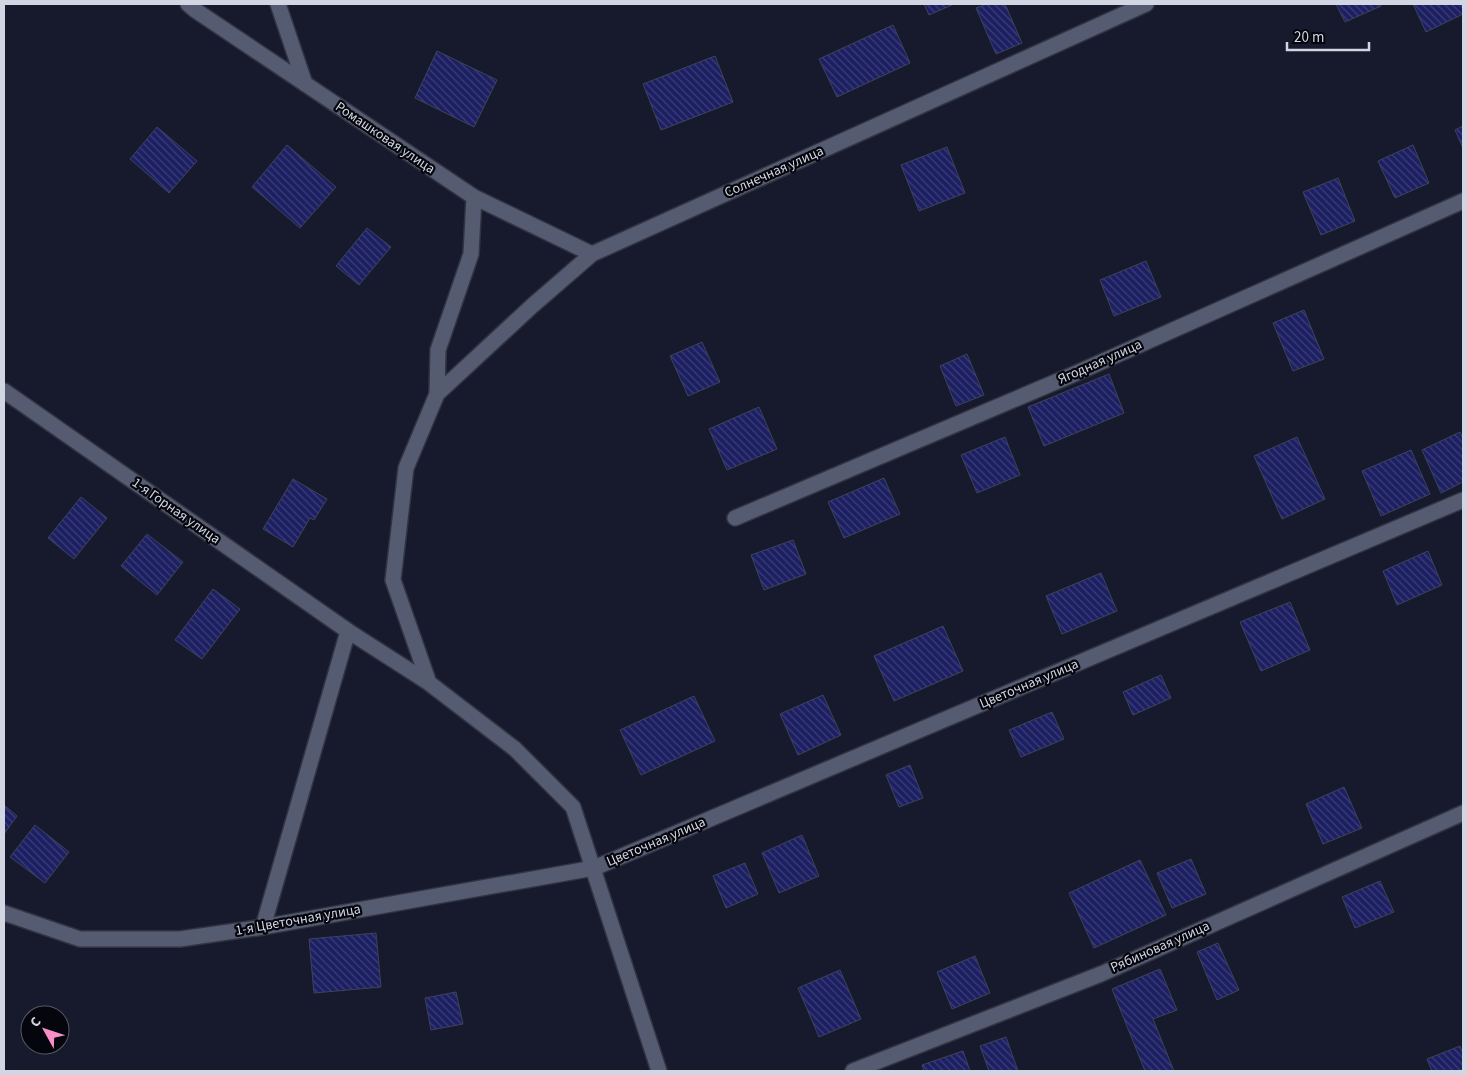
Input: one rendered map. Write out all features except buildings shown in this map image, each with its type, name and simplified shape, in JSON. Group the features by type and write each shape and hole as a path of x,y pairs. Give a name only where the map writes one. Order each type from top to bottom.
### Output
{"street":[{"name":"Ромашковая улица","path":"188,4 474,197 592,254"},
{"path":"278,4 305,84"},
{"name":"Солнечная улица","path":"437,394 532,306 592,254 1146,4"},
{"path":"429,683 393,580 406,468 437,394 438,350 471,254 474,197"},
{"name":"Ягодная улица","path":"735,518 1072,375 1463,201"},
{"name":"1-я Горная улица","path":"4,391 348,632 429,683 515,749 573,807 659,1071"},
{"name":"Цветочная улица","path":"594,868 1463,500"},
{"path":"263,927 348,632"},
{"name":"Рябиновая улица","path":"853,1071 1101,974 1463,813"},
{"name":"1-я Цветочная улица","path":"4,913 80,939 180,939 263,927 594,868"}]}
